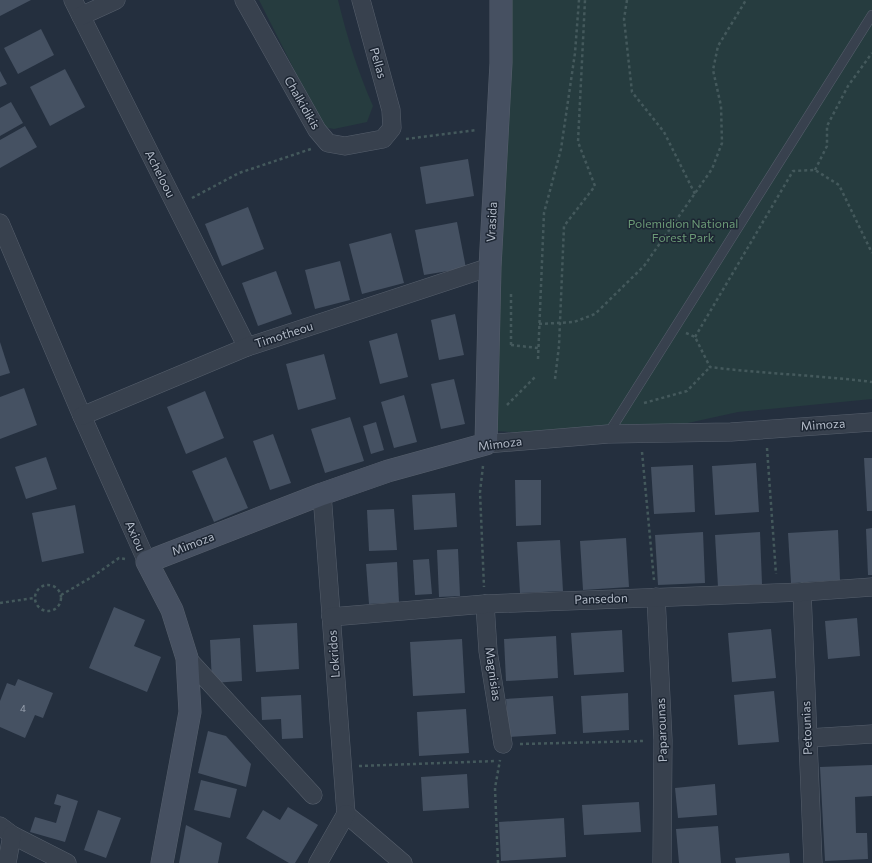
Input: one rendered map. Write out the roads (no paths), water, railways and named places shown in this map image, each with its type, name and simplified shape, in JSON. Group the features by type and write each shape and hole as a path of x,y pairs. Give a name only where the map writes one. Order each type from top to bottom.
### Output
{"street":[{"name":"Acheloou","path":"73,0 247,347"},
{"path":"81,16 116,0"},
{"name":"Chalkidikis","path":"244,0 317,130 328,143 345,146 382,139 392,128"},
{"name":"Pellas","path":"361,0 392,110 392,128"},
{"name":"Vrasida","path":"486,434 490,267 501,63 501,0"},
{"name":"Axiou","path":"2,231 147,562 172,610 187,658 190,712 162,863"},
{"name":"Timotheou","path":"82,416 247,347 490,267"},
{"name":"Mimoza","path":"147,562 322,494 486,434 608,434 766,429 872,422"},
{"name":"Lokridos","path":"322,494 346,814"},
{"name":"Pansedon","path":"331,617 485,604 802,592 872,587"},
{"name":"Petounias","path":"802,592 813,863"},
{"name":"Paparounas","path":"656,597 663,740 662,863"},
{"name":"Magnisias","path":"485,604 488,650 502,752"},
{"path":"187,658 313,795"},
{"path":"808,738 872,734"},
{"path":"318,863 346,814 403,863"},
{"path":"7,863 6,831 67,863"}],"lane":[{"path":"608,434 872,15"}],"park label":[{"name":"Polemidion National Forest Park","path":"683,231"}]}
